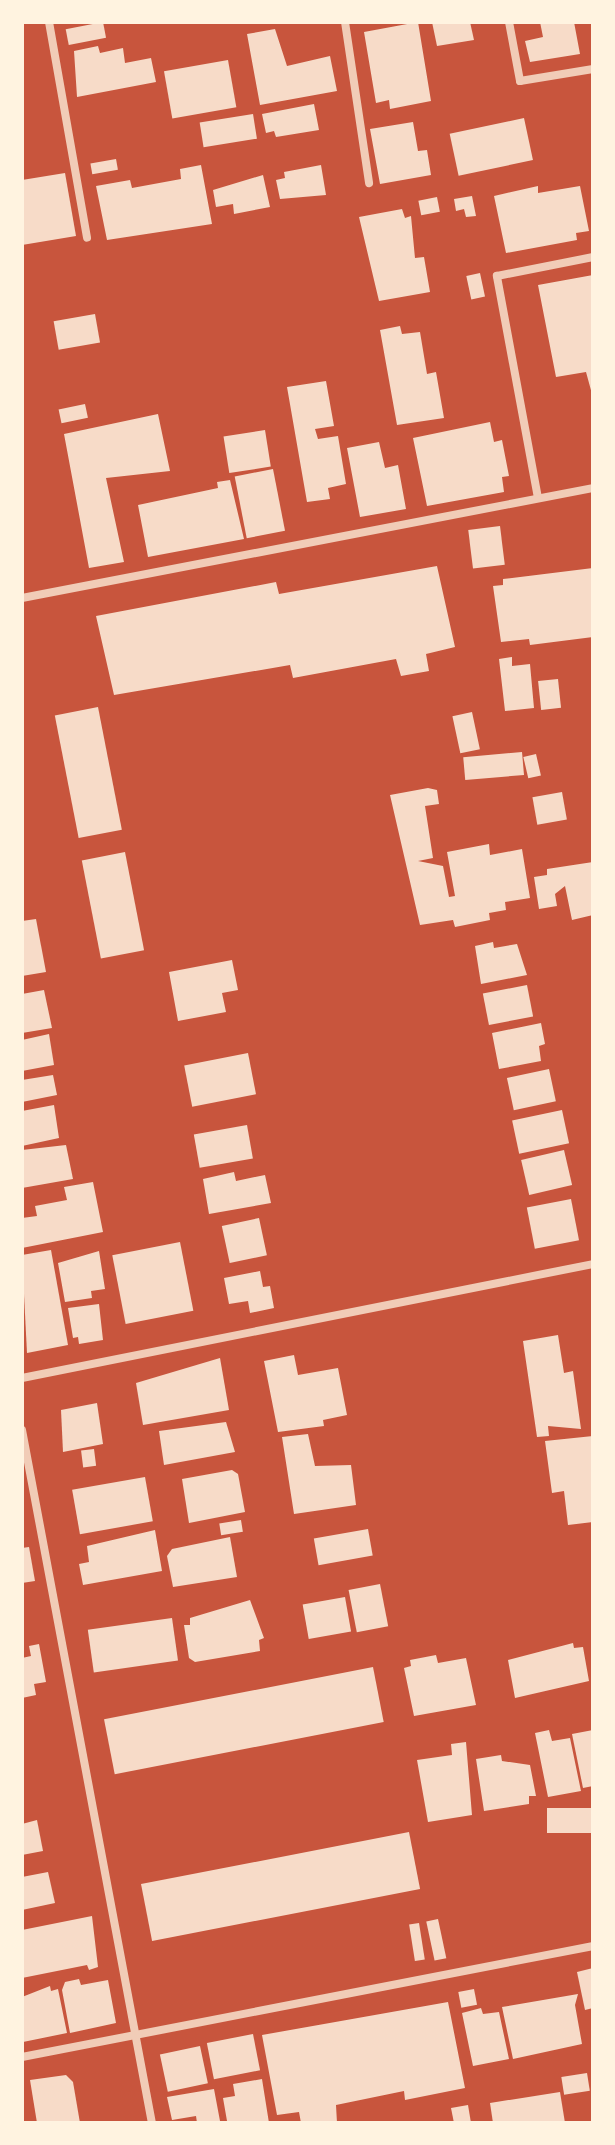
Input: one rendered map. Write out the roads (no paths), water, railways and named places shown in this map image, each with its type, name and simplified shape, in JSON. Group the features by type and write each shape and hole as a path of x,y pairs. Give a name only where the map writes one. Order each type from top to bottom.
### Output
{"street":[{"path":"49,22 87,238"},
{"path":"345,22 369,183"},
{"path":"509,22 520,81 593,69"},
{"path":"538,498 497,276 593,257"},
{"path":"22,598 593,488"},
{"path":"22,1378 593,1264"},
{"path":"22,1430 152,2123"},
{"path":"22,2057 593,1946"}]}
